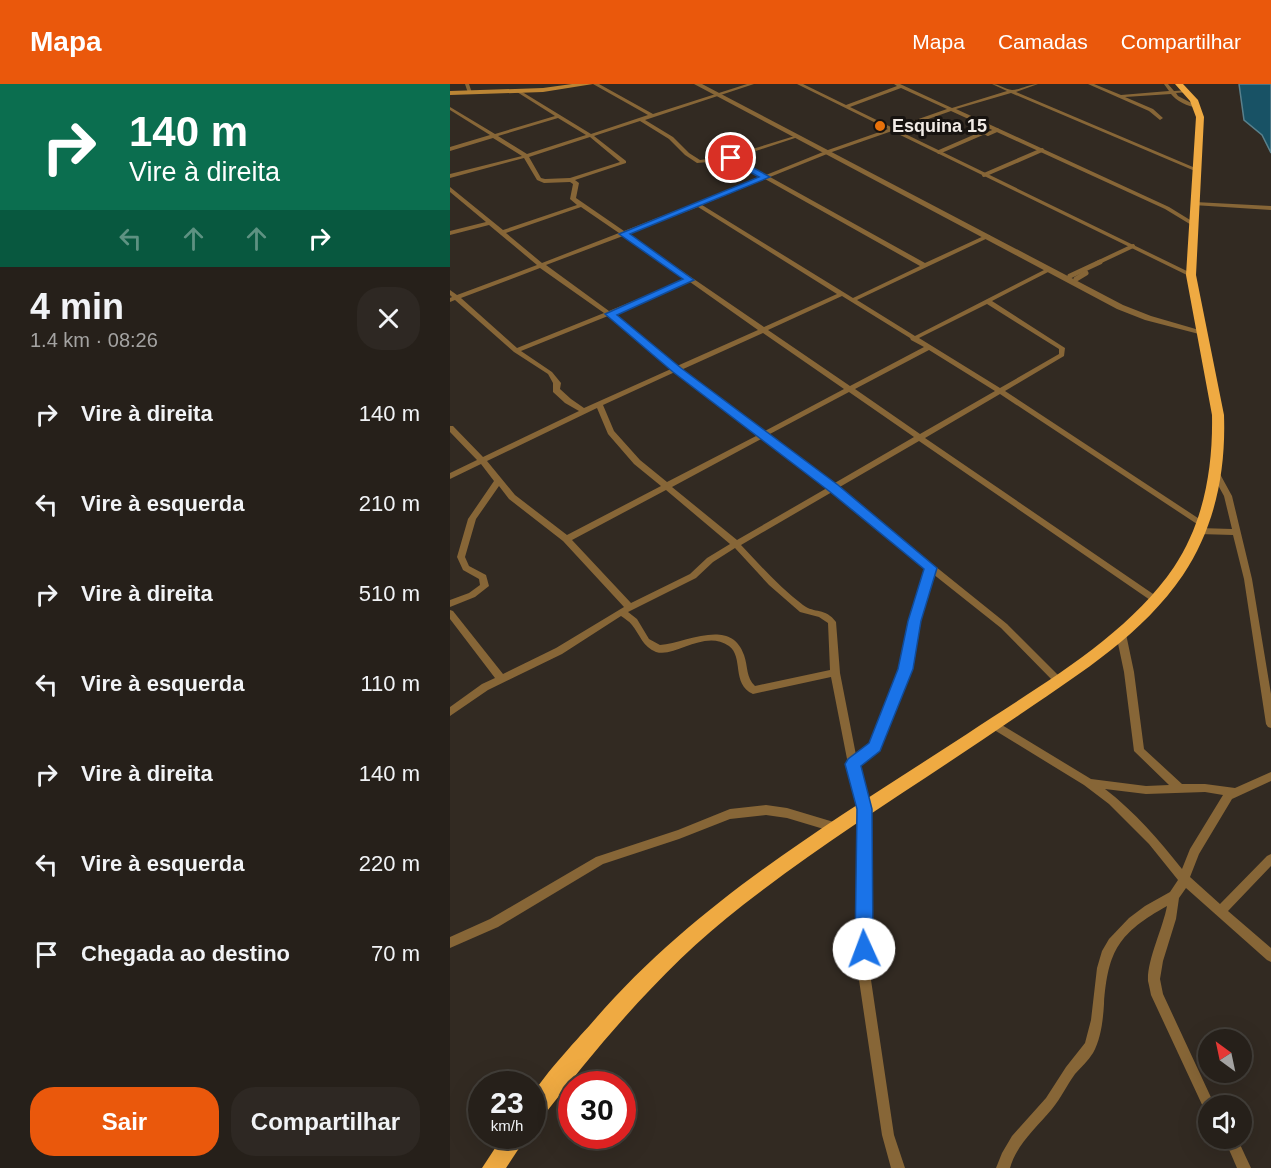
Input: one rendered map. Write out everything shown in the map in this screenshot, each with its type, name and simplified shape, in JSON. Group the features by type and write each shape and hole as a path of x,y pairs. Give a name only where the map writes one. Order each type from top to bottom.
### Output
{"highway":[{"path":"546,1094 598,1029 656,968 735,900 865,809 1058,681 1121,634 1156,600 1178,571 1201,527 1217,476 1219,437 1218,415 1191,275 1200,138 1197,107 1183,87"},
{"path":"493,1168 507,1149"}],"main road":[{"path":"450,93 469,88 519,91 589,84"}],"street":[{"path":"595,84 653,116"},
{"path":"656,84 661,84"},
{"path":"697,84 1073,278 1148,314 1201,326"},
{"path":"704,84 796,136 1128,311 1201,326"},
{"path":"450,176 526,156 752,84"},
{"path":"799,84 1191,275"},
{"path":"846,107 899,85 909,84"},
{"path":"994,84 1197,170"},
{"path":"1013,92 1036,84"},
{"path":"452,297 623,234 828,153 953,110 1044,84"},
{"path":"1090,84 1151,110 1160,118"},
{"path":"1166,84 1172,92 1197,107"},
{"path":"899,85 1167,208 1193,224"},
{"path":"1122,96 1172,92 1183,87"},
{"path":"450,108 459,118 526,156 539,179 549,182 571,180 625,161 591,136 519,91"},
{"path":"450,149 493,138 559,116"},
{"path":"642,120 671,138 699,162 731,158 796,136"},
{"path":"939,152 985,132 988,134 997,130"},
{"path":"984,175 1042,150"},
{"path":"731,158 925,266"},
{"path":"571,180 576,183 573,199 582,206 1156,600"},
{"path":"450,189 541,265 610,314 677,370 833,488 1004,627 1058,681"},
{"path":"698,205 999,391 1201,527 1237,532"},
{"path":"502,232 582,206"},
{"path":"1167,208 1271,208"},
{"path":"450,234 489,222"},
{"path":"853,300 988,236"},
{"path":"1073,278 1135,247"},
{"path":"913,339 1050,269"},
{"path":"516,351 690,280"},
{"path":"450,476 584,411 842,294"},
{"path":"452,297 516,351 550,373 557,383 556,390 584,411"},
{"path":"450,712 501,678 559,651 625,609 693,576 710,560 736,544 1062,355 1062,348 987,301"},
{"path":"566,538 928,348"},
{"path":"599,405 618,442 637,462 736,544 772,583 803,610 822,614 832,622 835,673 853,764 865,809 863,930 865,981 888,1134 898,1168"},
{"path":"450,428 482,460 512,497 566,538 625,609 646,641 658,649 698,638 716,639 733,645 739,653 749,688 753,690 835,673"},
{"path":"1217,476 1228,496 1248,579 1271,724"},
{"path":"450,604 472,595 485,586 483,577 466,568 461,557 472,519 499,480"},
{"path":"853,764 875,747 906,669 914,621 931,568"},
{"path":"450,613 501,678"},
{"path":"1121,634 1129,672 1139,751 1180,789"},
{"path":"994,725 1088,782 1113,801 1184,879 1271,956"},
{"path":"1203,1095 1162,1007 1154,979 1174,896 1184,879 1194,852 1223,802 1234,792 1271,776"},
{"path":"1088,782 1146,790 1205,788 1234,792"},
{"path":"450,943 494,923 600,860 679,834 730,814 766,810 787,813 837,828"},
{"path":"1221,911 1271,859"},
{"path":"1003,1168 1009,1148 1050,1102 1068,1074 1090,1047 1095,1026 1101,970 1112,944 1138,918 1174,896"},
{"path":"1235,1149 1244,1168"}],"water":[{"path":"1239,84 1271,84 1271,153 1262,135 1244,120"}],"place":[{"name":"Esquina 15","path":"880,126"}],"route":[{"path":"731,158 766,177 623,234 690,280 610,314 677,370 833,488 931,568 914,621 906,669 875,747 853,764 865,809 864,949"}]}
